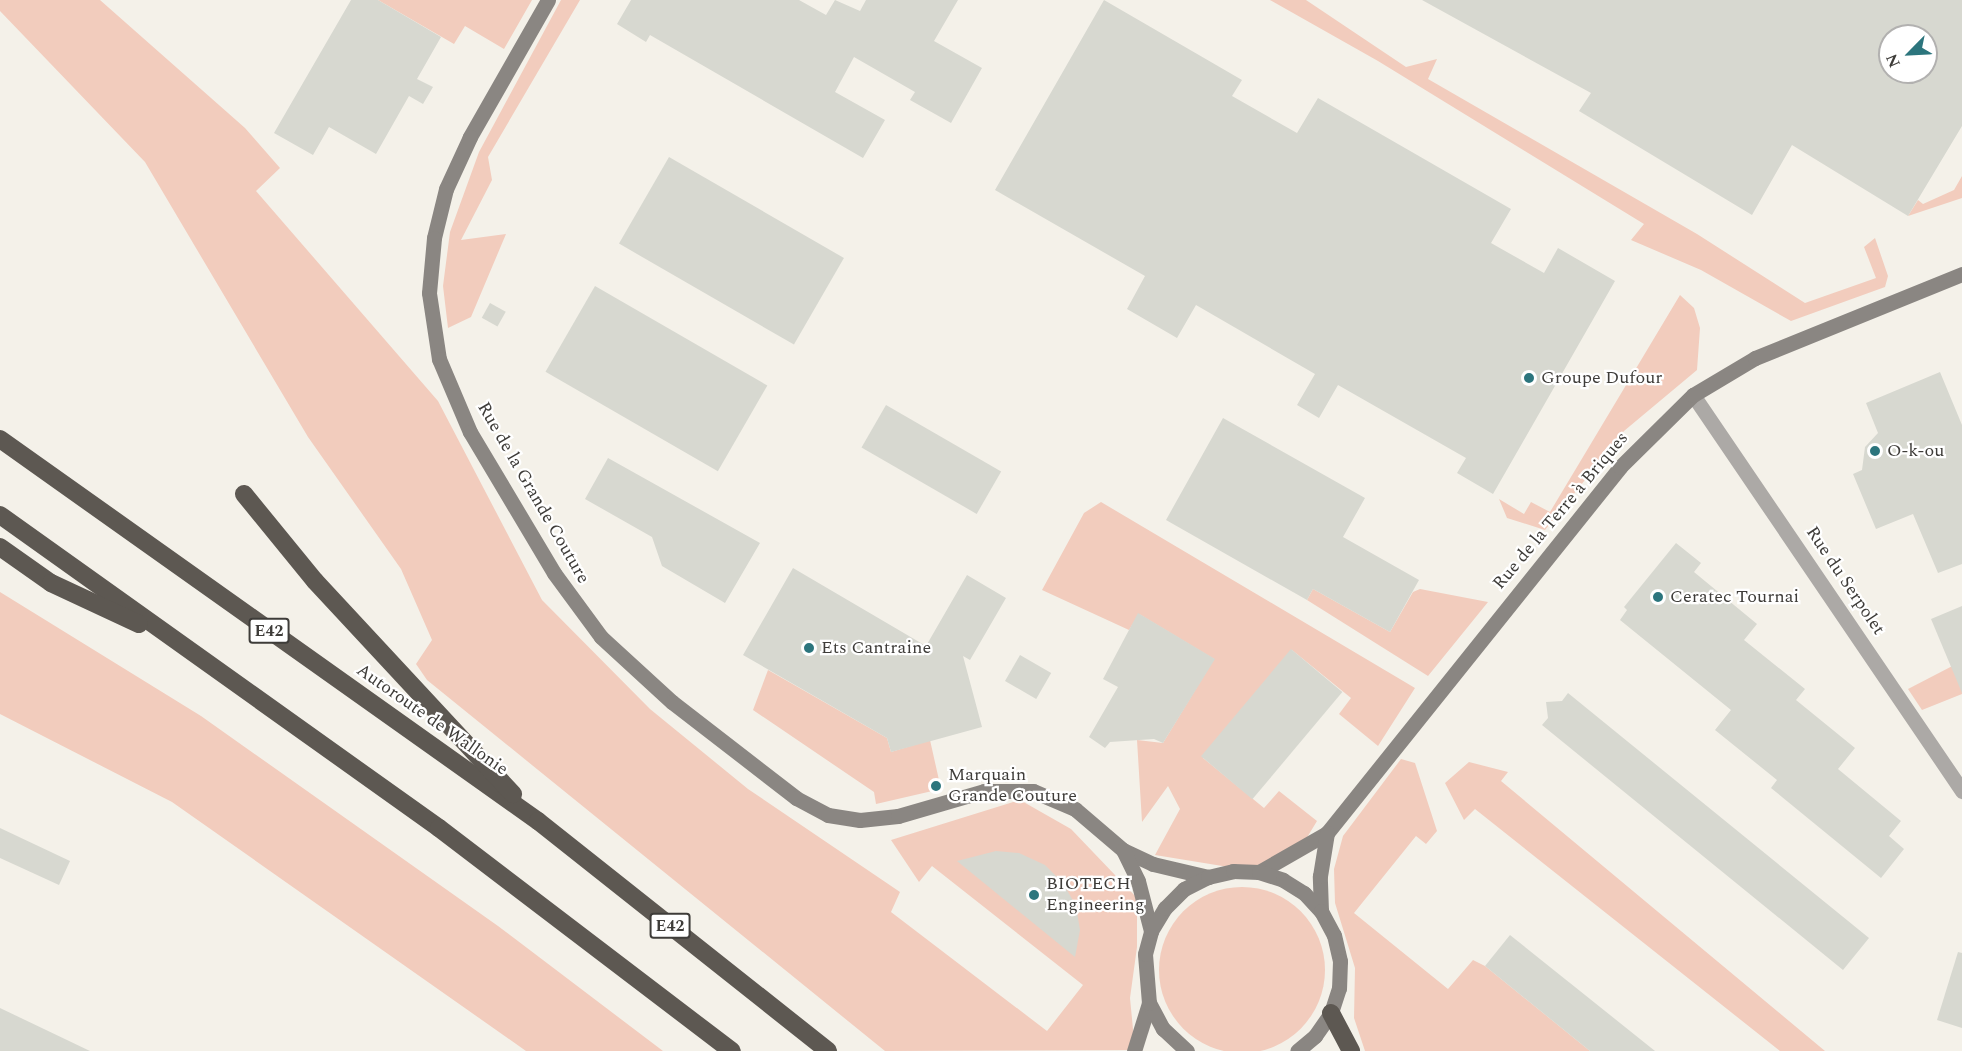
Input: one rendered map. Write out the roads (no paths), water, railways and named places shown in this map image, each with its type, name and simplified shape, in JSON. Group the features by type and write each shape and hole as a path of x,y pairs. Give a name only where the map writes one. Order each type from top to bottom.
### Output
{"highway":[{"name":"Autoroute de Wallonie","path":"0,439 538,821 828,1051"},
{"path":"244,494 315,581 538,821"},
{"path":"0,515 439,828 732,1051"},
{"path":"0,547 51,583 174,639"},
{"path":"1331,1013 1351,1051"}],"main road":[{"name":"Rue de la Grande Couture","path":"548,0 470,137 446,189 434,238 429,293 439,359 470,432 554,573 601,637 672,702 796,798 828,815 860,820 898,816 984,791 1033,790 1075,809 1123,850 1153,864 1208,877"},
{"name":"Rue de la Terre à Briques","path":"1259,872 1327,833 1620,467 1693,395 1755,358 1962,273"},
{"name":"Rue de la Terre à Briques","path":"1321,911 1320,876 1327,833"},
{"name":"Rue de la Grande Couture","path":"1123,850 1138,880 1151,931"},
{"path":"1187,1051 1163,1029 1149,1003 1144,979 1151,931 1171,902 1208,877 1233,871 1259,872 1283,880 1304,893 1321,911 1334,935 1340,961 1339,988 1331,1013 1315,1036 1297,1051"},
{"path":"1134,1051 1149,1003"}],"street":[{"name":"Rue du Serpolet","path":"1693,395 1962,791"}],"place":[{"name":"Groupe Dufour","path":"1529,378"},
{"name":"O-k-ou","path":"1875,451"},
{"name":"Ceratec Tournai","path":"1658,597"},
{"name":"Ets Cantraine","path":"809,648"},
{"name":"Marquain Grande Couture","path":"936,786"},
{"name":"BIOTECH Engineering","path":"1034,895"}]}
